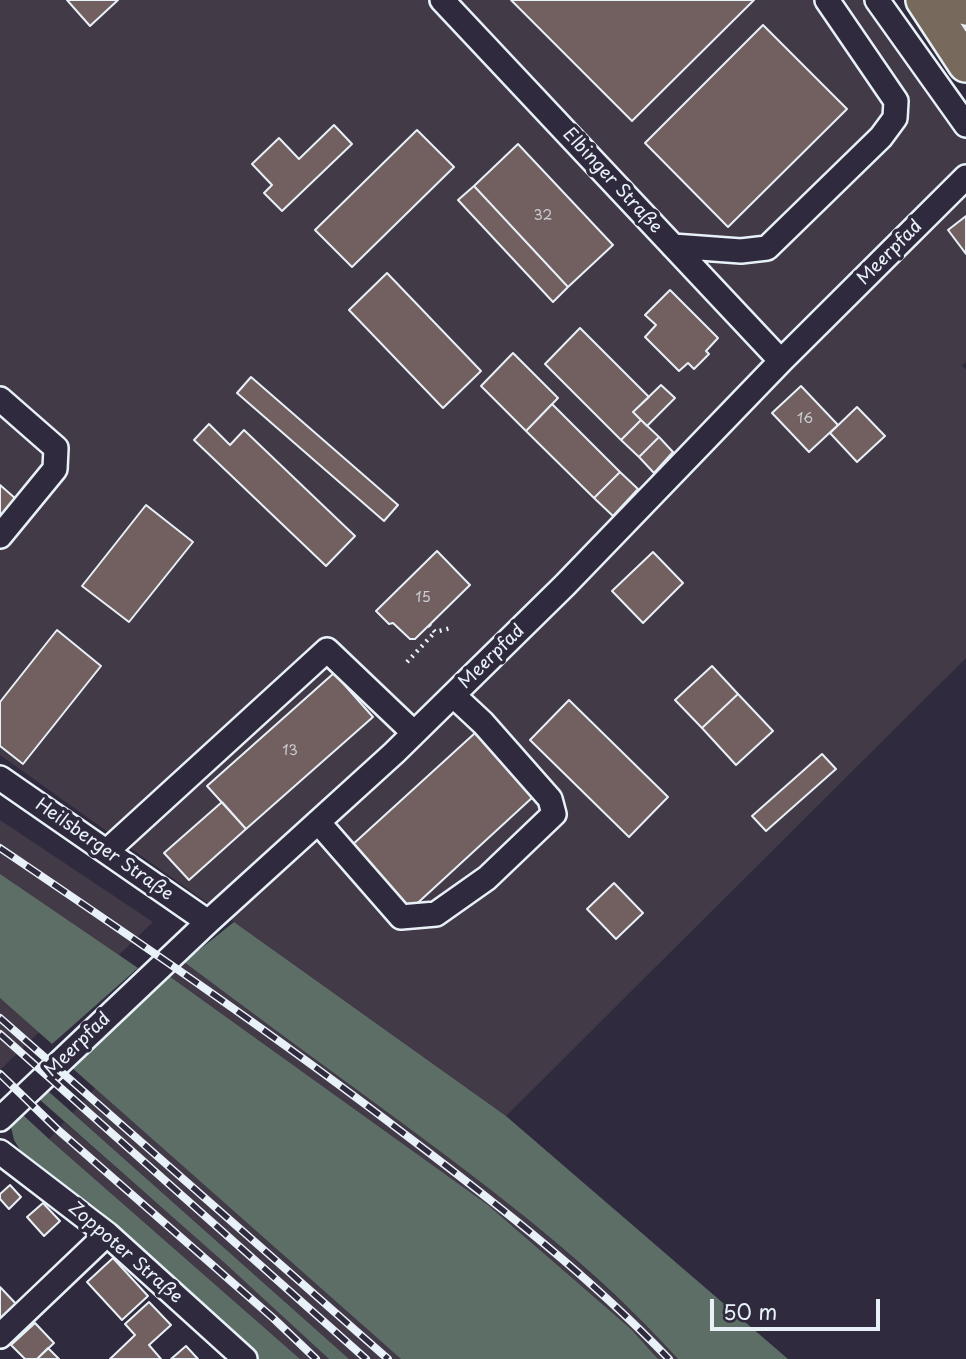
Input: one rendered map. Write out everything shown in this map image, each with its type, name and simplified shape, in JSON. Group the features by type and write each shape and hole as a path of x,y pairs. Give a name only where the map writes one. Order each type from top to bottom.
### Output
{"highway":[{"path":"923,0 966,64"},
{"path":"961,0 966,7"}],"street":[{"name":"Elbinger Straße","path":"442,0 781,361"},
{"path":"673,246 741,251 766,248 881,138 895,118 896,101 827,0"},
{"path":"877,0 966,125"},
{"name":"Meerpfad","path":"0,1119 453,695 565,585 781,361 966,177"},
{"path":"0,400 56,449 55,469 0,536"},
{"path":"107,851 327,650 414,733"},
{"path":"318,822 401,917 436,914 497,869 554,814 550,799 483,723 453,695"},
{"name":"Heilsberger Straße","path":"0,778 208,922"},
{"name":"Zoppoter Straße","path":"0,1152 107,1234 245,1359"},
{"path":"0,1336 107,1234"}],"path":[{"path":"429,625 435,632"},
{"path":"407,662 435,632 451,628"}],"shaded area":[{"path":"0,0 889,0 966,112 966,362 962,365 966,370 966,658 506,1116 0,755"},
{"path":"0,820 153,922 0,1070"},
{"path":"184,962 497,1193 643,1321 678,1359 658,1359 631,1329 488,1205 169,976"},
{"path":"95,1088 401,1359 349,1359 73,1113"},
{"path":"64,1122 228,1265 329,1359 300,1359 49,1139"}],"green space":[{"path":"0,874 138,968 52,1044 0,998"},
{"path":"234,922 506,1116 788,1359 678,1359 613,1293 508,1203 184,962"},
{"path":"169,976 488,1205 631,1329 658,1359 401,1359 71,1067"},
{"path":"48,1091 349,1359 329,1359 39,1099"},
{"path":"23,1115 300,1359 255,1359 100,1211 22,1153 14,1140 11,1127"}],"building":[{"path":"67,0 118,0 90,26"},
{"path":"511,0 754,0 632,121"},
{"path":"763,25 847,109 728,227 645,143"},
{"path":"334,125 352,144 282,211 264,193 272,185 252,164 279,138 299,159"},
{"path":"417,130 454,167 352,267 315,230"},
{"path":"518,144 613,245 568,287 474,186"},
{"path":"474,186 568,287 553,302 458,200"},
{"path":"966,216 966,254 948,230"},
{"path":"387,273 481,371 443,408 349,310"},
{"path":"670,290 718,338 706,351 709,354 694,369 688,363 679,371 645,337 656,325 645,315"},
{"path":"580,328 649,397 633,412 641,420 621,440 545,364"},
{"path":"513,353 558,398 526,431 481,386"},
{"path":"251,377 398,505 384,521 237,393"},
{"path":"661,385 675,398 647,426 633,412"},
{"path":"801,386 838,425 809,452 772,413"},
{"path":"552,404 620,472 594,498 526,431"},
{"path":"857,407 885,436 857,462 830,433"},
{"path":"641,420 659,437 639,457 621,440"},
{"path":"209,424 230,445 244,430 355,536 326,566 194,440"},
{"path":"659,437 673,452 654,473 639,457"},
{"path":"620,472 638,489 613,516 594,498"},
{"path":"0,485 16,499 0,517"},
{"path":"146,505 193,542 129,622 82,586"},
{"path":"437,551 470,585 415,639 410,639 376,611"},
{"path":"653,552 683,583 643,623 612,591"},
{"path":"57,630 101,666 23,764 0,746 0,702"},
{"path":"712,666 738,694 702,728 675,700"},
{"path":"334,673 373,717 246,829 207,786"},
{"path":"738,694 773,731 736,765 702,728"},
{"path":"569,700 668,797 629,837 530,740"},
{"path":"475,733 534,796 410,910 351,846"},
{"path":"822,754 836,769 766,831 752,816"},
{"path":"222,802 246,829 189,880 164,853"},
{"path":"614,883 643,913 616,939 587,909"},
{"path":"10,1185 21,1197 9,1209 0,1199 0,1194"},
{"path":"43,1203 60,1221 44,1236 27,1217"},
{"path":"113,1258 148,1296 122,1320 87,1282"},
{"path":"0,1287 19,1307 0,1325"},
{"path":"149,1302 171,1325 149,1345 161,1359 110,1359 135,1335 125,1324"},
{"path":"35,1323 54,1343 37,1359 25,1359 11,1345"},
{"path":"186,1346 198,1359 171,1359"},
{"path":"48,1348 59,1359 37,1359"}],"railway":[{"path":"0,848 259,1027 445,1165 577,1272 669,1359"},
{"path":"0,1018 388,1359"},
{"path":"0,1034 366,1359"},
{"path":"0,1074 57,1129 273,1318 316,1359"}]}
